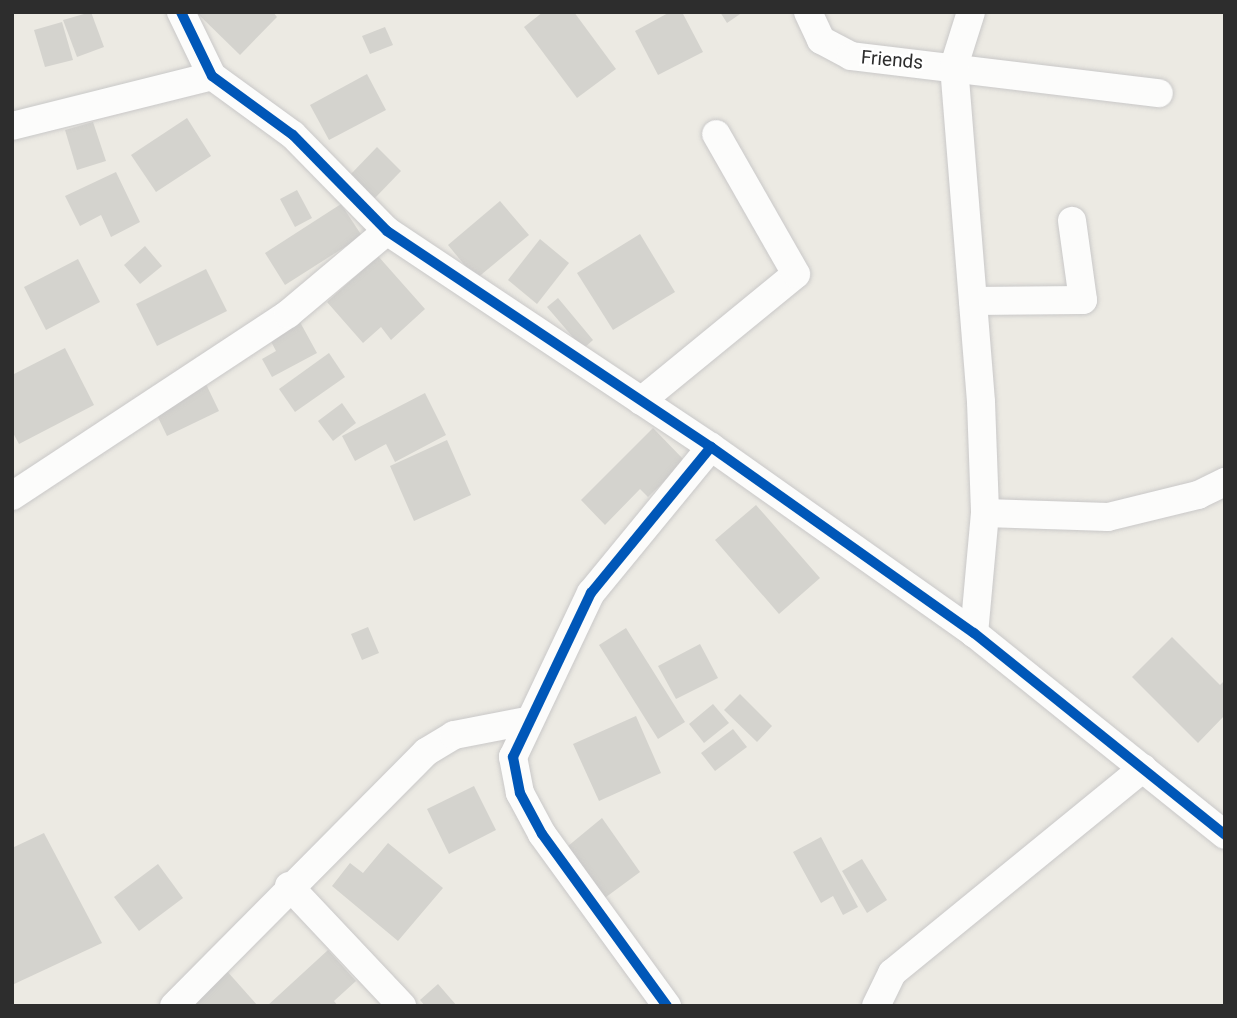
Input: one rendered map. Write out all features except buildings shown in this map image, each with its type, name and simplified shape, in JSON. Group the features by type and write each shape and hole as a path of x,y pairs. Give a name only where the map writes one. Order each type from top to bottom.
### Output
{"street":[{"path":"181,12 212,76 293,135 387,231 712,447 974,634 1225,835"},
{"name":"Friends","path":"808,12 821,40 851,56 954,66 1159,93"},
{"path":"971,12 954,66 973,301 985,513 974,634"},
{"path":"12,127 212,76"},
{"path":"641,401 796,274 716,134"},
{"path":"973,301 1083,300 1072,221"},
{"path":"12,496 288,314 387,231"},
{"path":"667,1006 542,834 520,793 513,757 527,721 591,593 712,447"},
{"path":"985,513 1108,517 1198,495 1225,482"},
{"path":"174,1006 289,886 426,752 454,735 527,721"},
{"path":"876,1006 892,972 1143,768"},
{"path":"289,886 402,1006"}],"cycle path":[{"path":"181,12 212,76 293,135 387,231 711,447 974,633 1225,835"},
{"path":"667,1006 542,834 520,793 513,757 591,593 711,447"}]}
